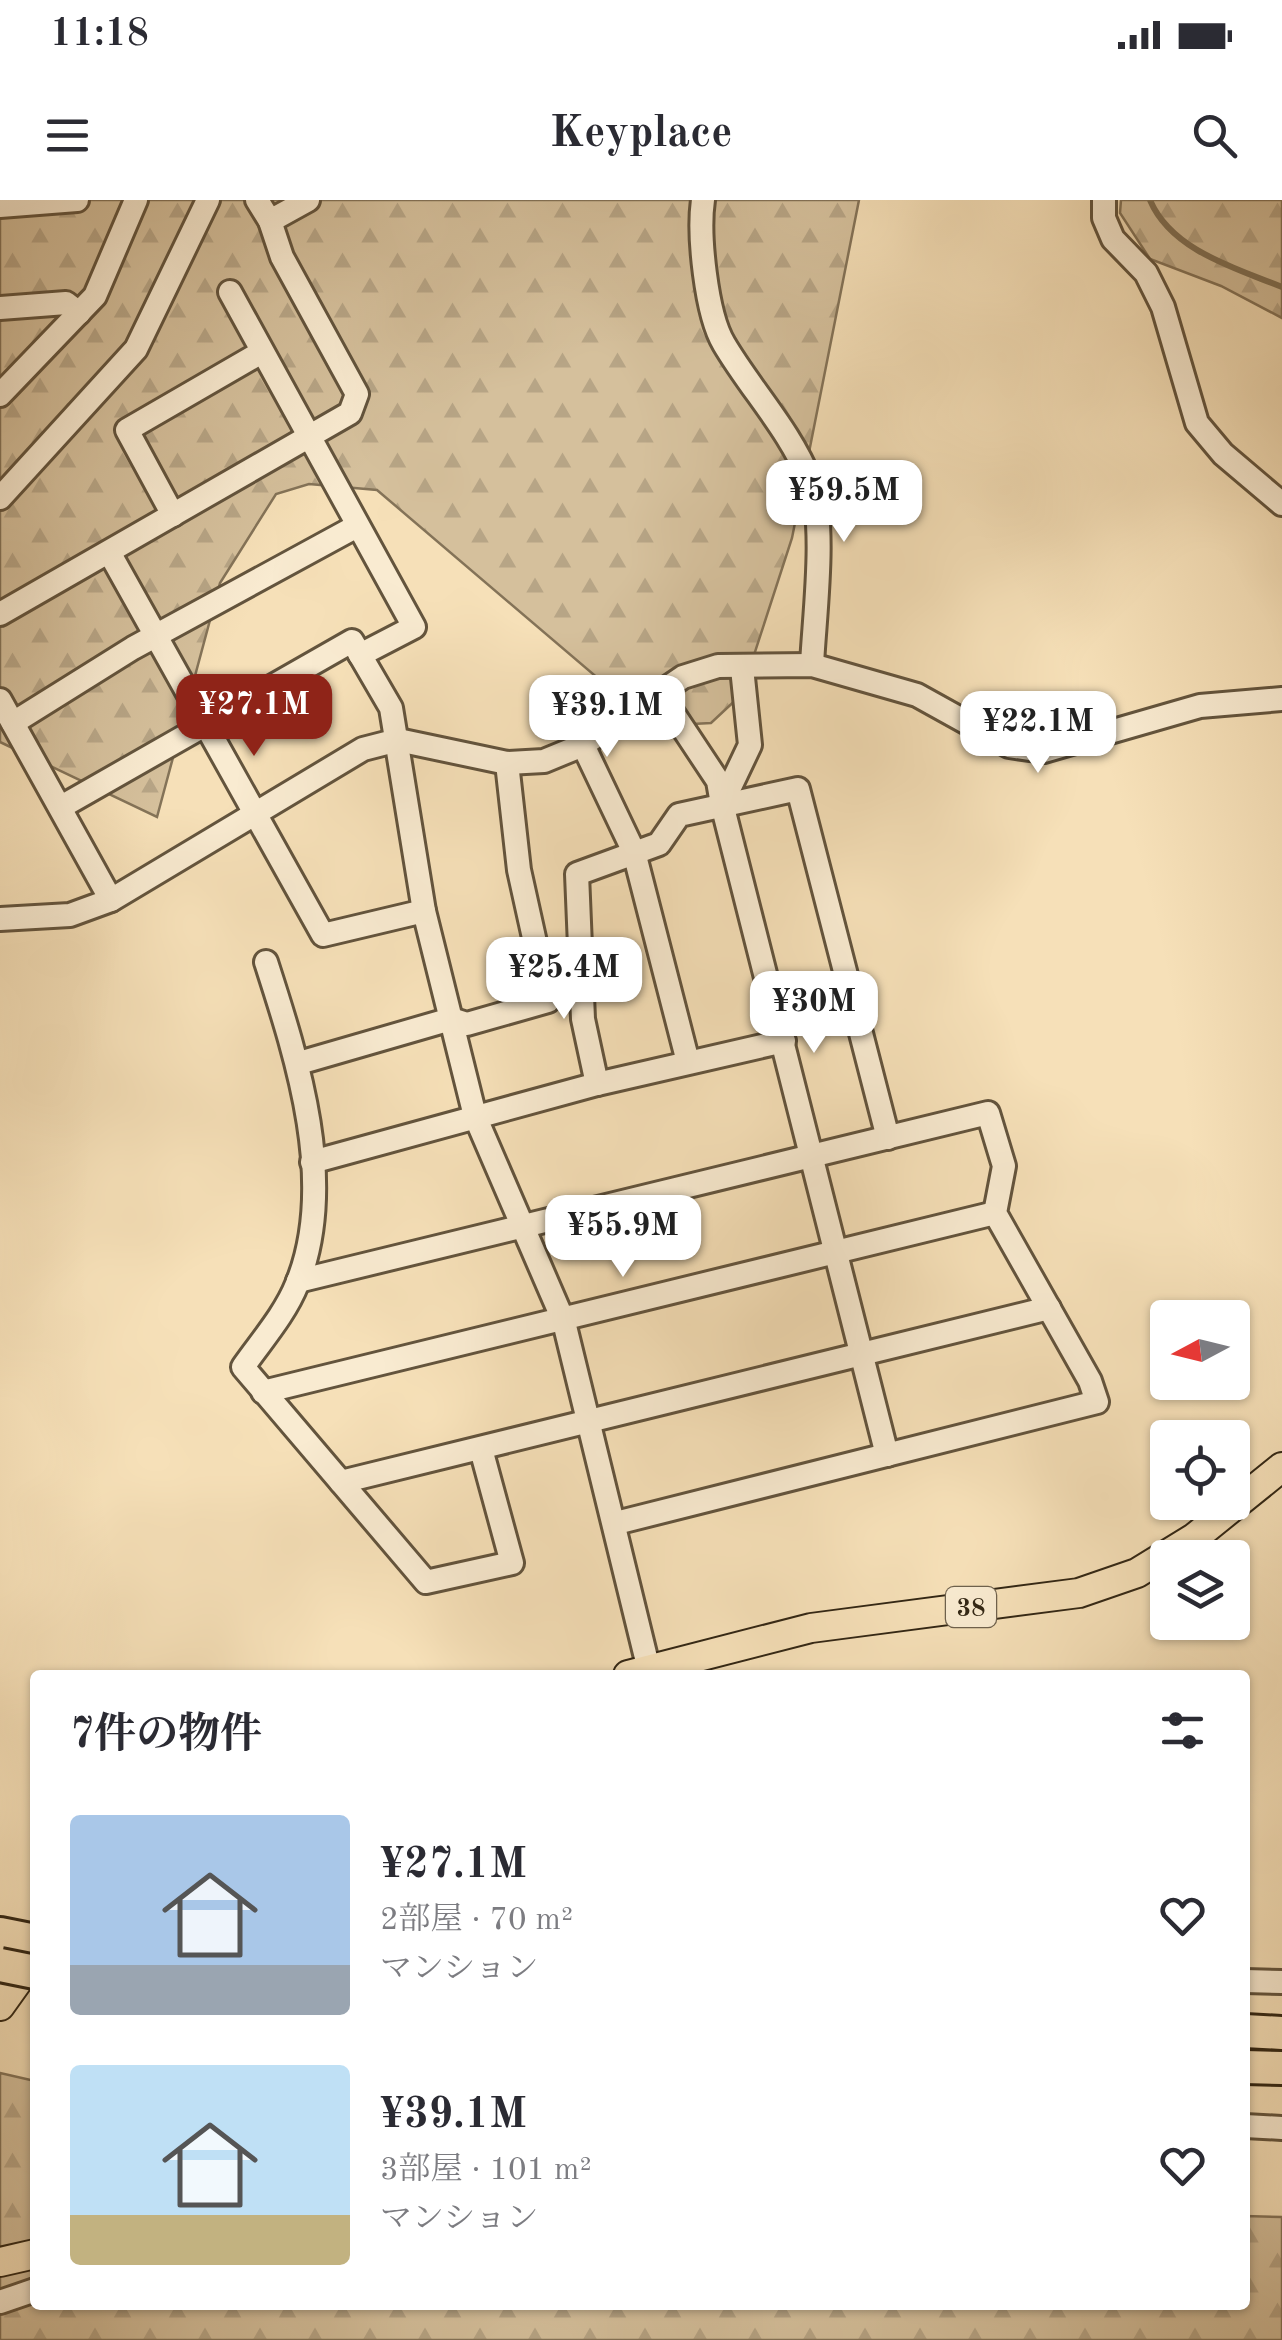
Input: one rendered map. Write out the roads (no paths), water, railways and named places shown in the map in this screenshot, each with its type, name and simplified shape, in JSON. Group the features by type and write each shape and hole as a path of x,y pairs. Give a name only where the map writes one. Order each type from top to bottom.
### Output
{"highway":[{"path":"0,1934 30,1941"},
{"path":"0,1965 30,1971"},
{"path":"1250,2032 1282,2033"},
{"path":"1250,2067 1282,2068"}],"main road":[{"name":"38","path":"647,1670 811,1628 1078,1592 1137,1574 1180,1547 1282,1467"},
{"path":"0,2006 30,1964"},
{"path":"0,2262 30,2255"}],"street":[{"path":"0,206 77,200"},
{"path":"0,498 136,349 208,200"},
{"path":"0,614 350,413 358,394 282,258 270,221 257,200"},
{"path":"270,221 308,200"},
{"path":"702,200 700,219 708,281 722,341 790,442 812,484 818,544 812,666"},
{"path":"1104,200 1104,218 1113,239 1146,273 1163,307 1198,423 1223,454 1282,504"},
{"path":"0,395 95,296 131,201"},
{"path":"230,292 306,438 414,627 360,655"},
{"path":"0,308 66,303 79,312"},
{"path":"173,515 127,430 260,353"},
{"path":"13,723 157,635 357,526"},
{"path":"109,552 322,935 424,911"},
{"path":"61,807 204,722 352,642 391,708 424,911 476,1116 564,1322 616,1523 639,1670"},
{"path":"0,920 70,915 111,900 363,749 398,740 507,763 544,761 584,744 683,677 718,666 812,666 916,695 1010,746 1044,750 1200,706 1282,699"},
{"path":"722,804 750,745 742,668"},
{"path":"659,692 718,782 887,1454"},
{"path":"0,700 111,900"},
{"path":"584,744 634,852 688,1062"},
{"path":"298,1063 451,1019 467,1024 548,1002 519,870 507,763"},
{"path":"597,1084 583,1019 577,874 658,844 679,815 798,789 888,1138"},
{"path":"266,962 298,1063 312,1162 310,1232 298,1281 243,1367 426,1582 512,1563 481,1448"},
{"path":"312,1162 597,1084 784,1041"},
{"path":"298,1281 988,1113 1004,1166 995,1214 1097,1402 616,1523"},
{"path":"263,1392 564,1322 995,1214"},
{"path":"341,1482 1049,1308"},
{"path":"1250,1981 1282,1982"},
{"path":"1250,2126 1282,2128"},
{"path":"0,2302 30,2292"}],"waterway":[{"path":"1150,200 1173,232 1189,244 1225,264 1282,287"}]}
